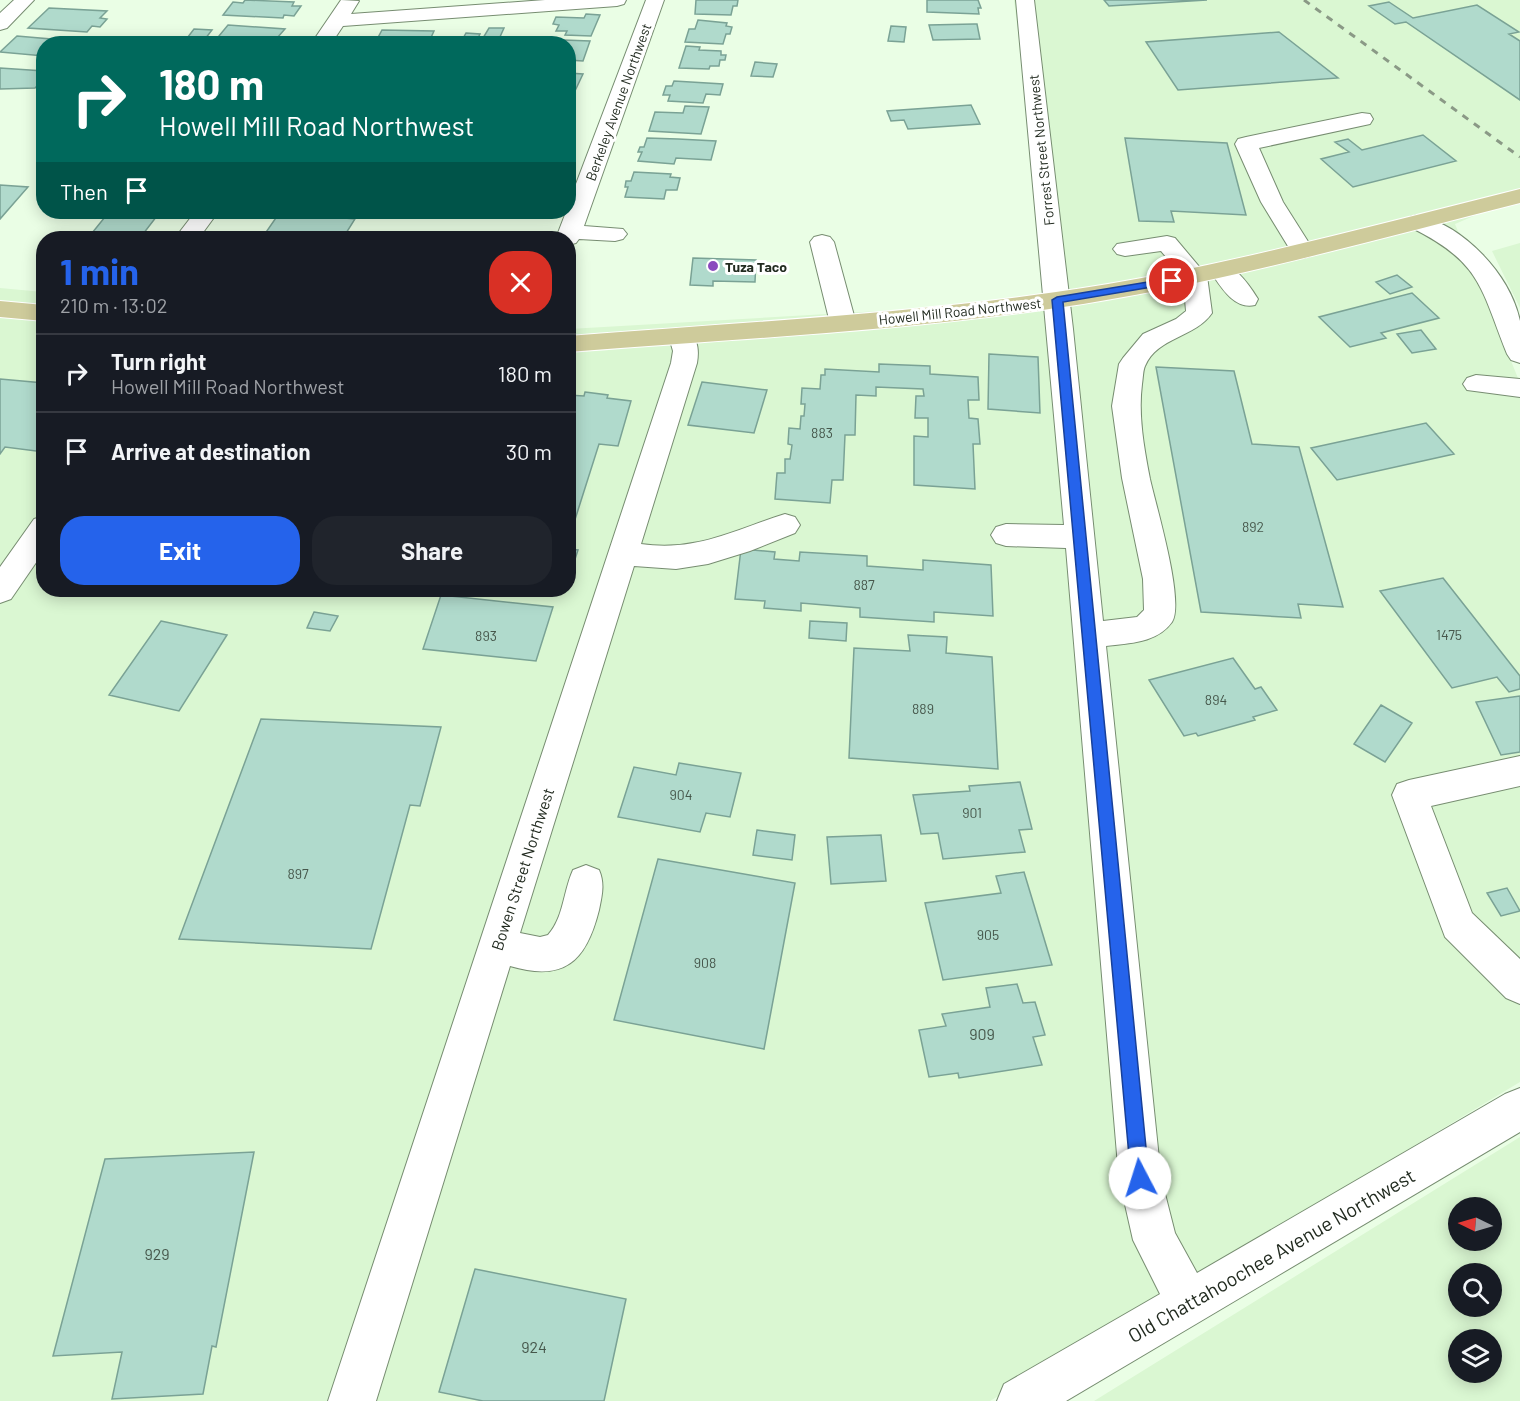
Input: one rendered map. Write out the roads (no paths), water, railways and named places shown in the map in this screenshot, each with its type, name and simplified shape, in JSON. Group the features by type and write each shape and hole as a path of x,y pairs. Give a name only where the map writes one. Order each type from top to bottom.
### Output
{"main road":[{"name":"Howell Mill Road Northwest","path":"576,344 843,323 1057,300 1208,273 1488,206 1520,196"},
{"path":"0,309 36,312"}],"street":[{"path":"0,24 25,0"},
{"path":"327,36 351,0"},
{"path":"338,20 364,20 616,0"},
{"name":"Berkeley Avenue Northwest","path":"576,210 655,0"},
{"name":"Forrest Street Northwest","path":"1025,0 1057,300 1140,1178 1155,1240 1189,1303"},
{"path":"1302,251 1272,202 1246,144 1362,119"},
{"path":"1418,222 1441,233 1477,262 1488,278 1520,354"},
{"path":"571,223 615,234"},
{"path":"822,242 843,323"},
{"path":"1125,249 1167,243 1246,299"},
{"path":"1089,636 1145,628 1160,614 1158,579 1136,478 1126,406 1132,364 1152,340 1185,325 1199,313 1208,273"},
{"name":"Bowen Street Northwest","path":"352,1401 684,363 686,351 682,337"},
{"path":"1476,384 1520,388"},
{"path":"623,553 661,558 690,556 745,542 785,525"},
{"path":"1006,535 1080,537"},
{"path":"0,591 24,542"},
{"path":"1520,771 1409,795 1458,925 1520,986"},
{"path":"498,945 540,955 555,953 565,946 574,931 586,882"},
{"name":"Old Chattahoochee Avenue Northwest","path":"1021,1401 1520,1109"}],"railway":[{"path":"1304,0 1520,157"}],"place":[{"name":"Tuza Taco","path":"713,266"}]}
